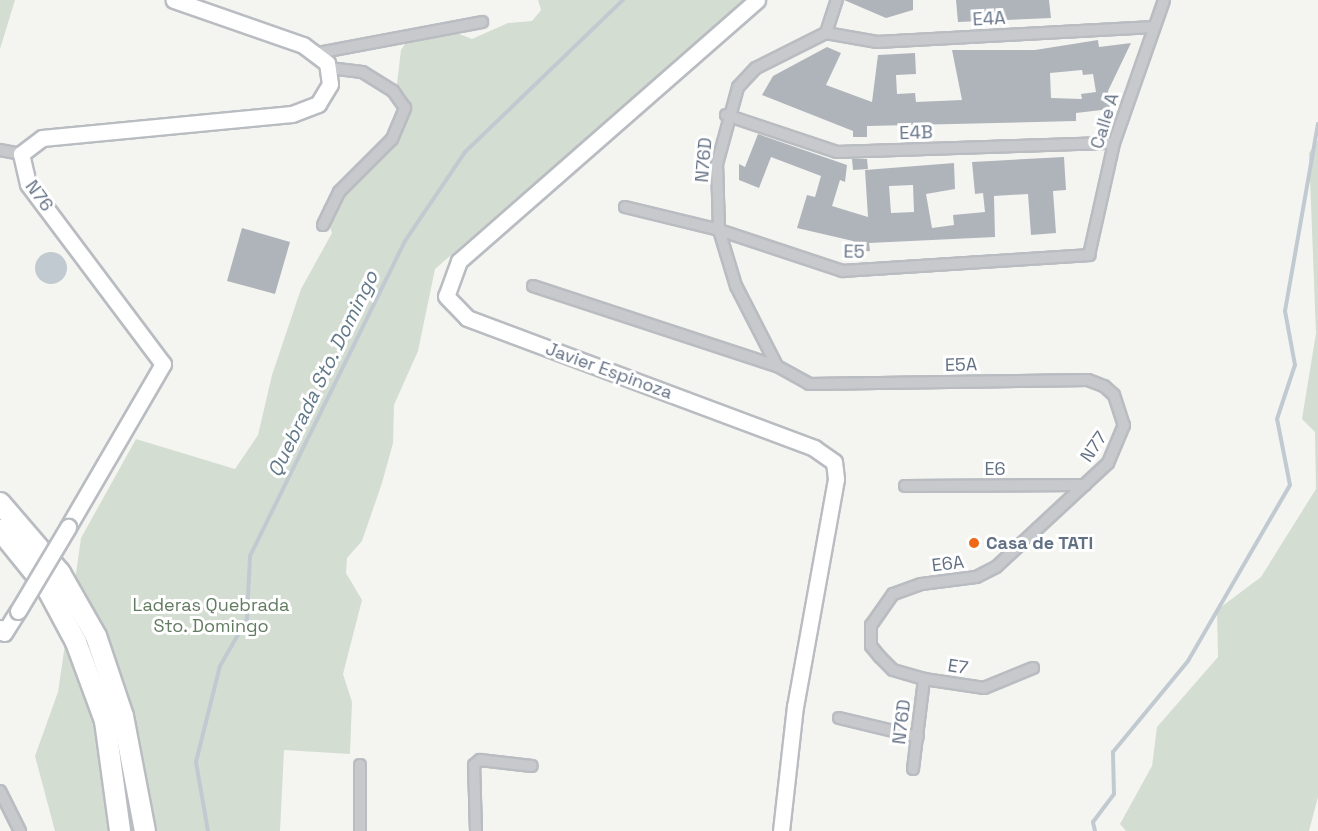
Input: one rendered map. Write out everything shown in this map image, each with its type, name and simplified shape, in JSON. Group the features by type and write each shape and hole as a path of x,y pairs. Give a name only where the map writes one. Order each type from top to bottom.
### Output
{"highway":[{"path":"0,503 60,573 96,636 123,716 145,831"},
{"path":"0,530 47,588 76,642 105,721 120,831"}],"street":[{"path":"174,0 318,52 482,22"},
{"name":"Javier Espinoza","path":"757,0 459,261 446,296 467,318 814,447 834,462 836,479 795,705 781,831"},
{"path":"826,33 837,0"},
{"name":"Calle A","path":"1089,255 1114,143 1164,0"},
{"name":"E4A","path":"826,33 877,42 1154,27"},
{"name":"N76D","path":"777,366 736,286 719,230 717,164 726,115 738,87 756,68 826,33"},
{"path":"0,150 21,154 42,138 304,111 328,91 329,68 318,52"},
{"path":"323,225 339,192 392,140 405,108 393,92 362,72 329,68"},
{"name":"E4B","path":"726,115 837,152 1114,143"},
{"name":"N76","path":"1,633 18,611 164,364 28,184 21,154"},
{"name":"E5","path":"625,207 719,230 843,271 1089,255"},
{"name":"E5A","path":"533,286 777,366 809,384 1088,380 1114,395 1124,425"},
{"name":"N77","path":"1085,485 1108,463 1124,425"},
{"name":"E6","path":"905,486 1085,485"},
{"name":"E6A","path":"880,657 872,646 871,626 893,594 976,577 996,567 1085,485"},
{"name":"E7","path":"880,657 893,669 924,679 984,688 1034,668"},
{"name":"N76D","path":"913,769 924,679"},
{"path":"838,718 918,736"},
{"path":"476,831 474,765 480,760 532,766"},
{"path":"360,765 360,831"},
{"path":"0,791 20,831"}],"green space":[{"path":"0,0 15,0 0,49"},
{"name":"Laderas Quebrada Sto. Domingo","path":"538,0 745,0 435,269 418,351 394,405 393,443 382,483 362,541 347,558 346,573 362,600 343,674 352,702 350,754 284,750 280,831 55,831 35,756 58,692 70,610 34,553 73,595 81,538 136,439 235,469 258,435 272,375 301,289 332,233 323,206 367,168 406,117 396,92 401,50 409,38 449,30 472,39 508,23 532,21 541,10"},
{"path":"1318,140 1318,797 1309,831 1126,831 1120,824 1152,766 1157,727 1218,657 1217,610 1261,577 1316,489 1315,432 1302,419 1316,333 1309,153"}],"shaded area":[{"path":"51,252 62,257 67,268 62,279 51,284 40,279 35,268 40,257"}],"building":[{"path":"844,0 913,0 913,10 886,18"},
{"path":"956,0 1049,0 1051,18 958,22"},
{"path":"1098,40 1099,47 1131,43 1108,91 1110,109 1076,113 1076,121 867,126 867,137 853,137 853,131 762,95 773,76 827,47 841,53 826,85 872,102 878,55 915,53 916,74 896,75 897,94 915,93 916,102 962,100 952,50 1035,50","holes":["1082,70 1083,75 1093,74 1096,92 1081,94 1082,99 1051,98 1050,73"]},
{"path":"758,134 847,165 845,182 840,180 832,206 868,217 865,170 954,163 955,189 926,194 932,228 954,225 953,215 985,212 983,193 975,194 972,162 1064,157 1066,190 1053,191 1056,233 1031,235 1028,194 994,196 995,237 869,243 870,251 857,252 853,241 797,228 807,195 815,197 821,176 771,157 759,188 739,180 739,164 745,167","holes":["913,185 914,212 891,213 889,186"]},
{"path":"852,159 867,159 868,169 853,170"},
{"path":"242,228 290,242 275,294 227,281"}],"waterway":[{"name":"Quebrada Sto. Domingo","path":"208,831 196,762 220,666 247,619 250,556 405,241 465,152 623,0"},
{"path":"1095,831 1093,822 1114,794 1113,752 1188,661 1290,485 1277,419 1295,365 1285,311 1318,124"}],"place":[{"name":"Casa de TATI","path":"974,543"}]}
